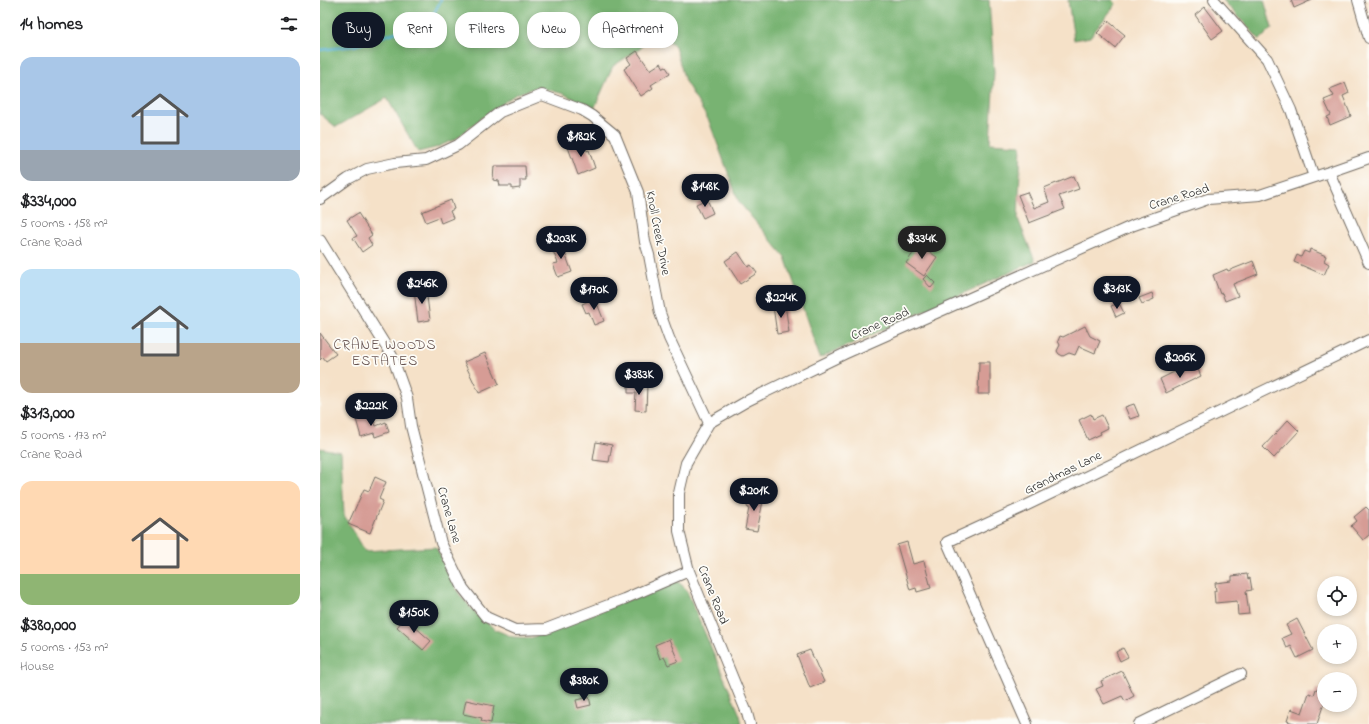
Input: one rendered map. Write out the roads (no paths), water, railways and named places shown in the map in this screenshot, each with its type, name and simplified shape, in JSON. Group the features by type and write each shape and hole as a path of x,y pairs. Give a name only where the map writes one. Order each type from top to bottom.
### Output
{"street":[{"path":"1214,0 1267,59 1290,110 1314,177"},
{"path":"1358,0 1369,38"},
{"name":"Knoll Creek Drive","path":"320,199 348,179 367,169 395,163 426,160 458,145 500,112 542,95 582,110 592,116 615,135 638,192 645,242 649,255 660,313 669,338 709,423"},
{"name":"Crane Road","path":"750,724 747,713 689,571 679,531 679,493 686,463 709,423 749,400 844,354 1134,225 1208,199 1260,194 1369,158"},
{"path":"1329,172 1369,263"},
{"name":"Crane Lane","path":"320,240 392,356 407,398 411,426 441,543 463,588 486,617 515,630 546,629 624,599 689,571"},
{"name":"Grandmas Lane","path":"1027,724 946,542 1027,505 1369,340"},
{"path":"1139,724 1241,674"}],"waterway":[{"path":"320,50 354,46 414,26 434,13 441,0"}],"district":[{"name":"CRANE WOODS ESTATES","path":"385,354"}]}
